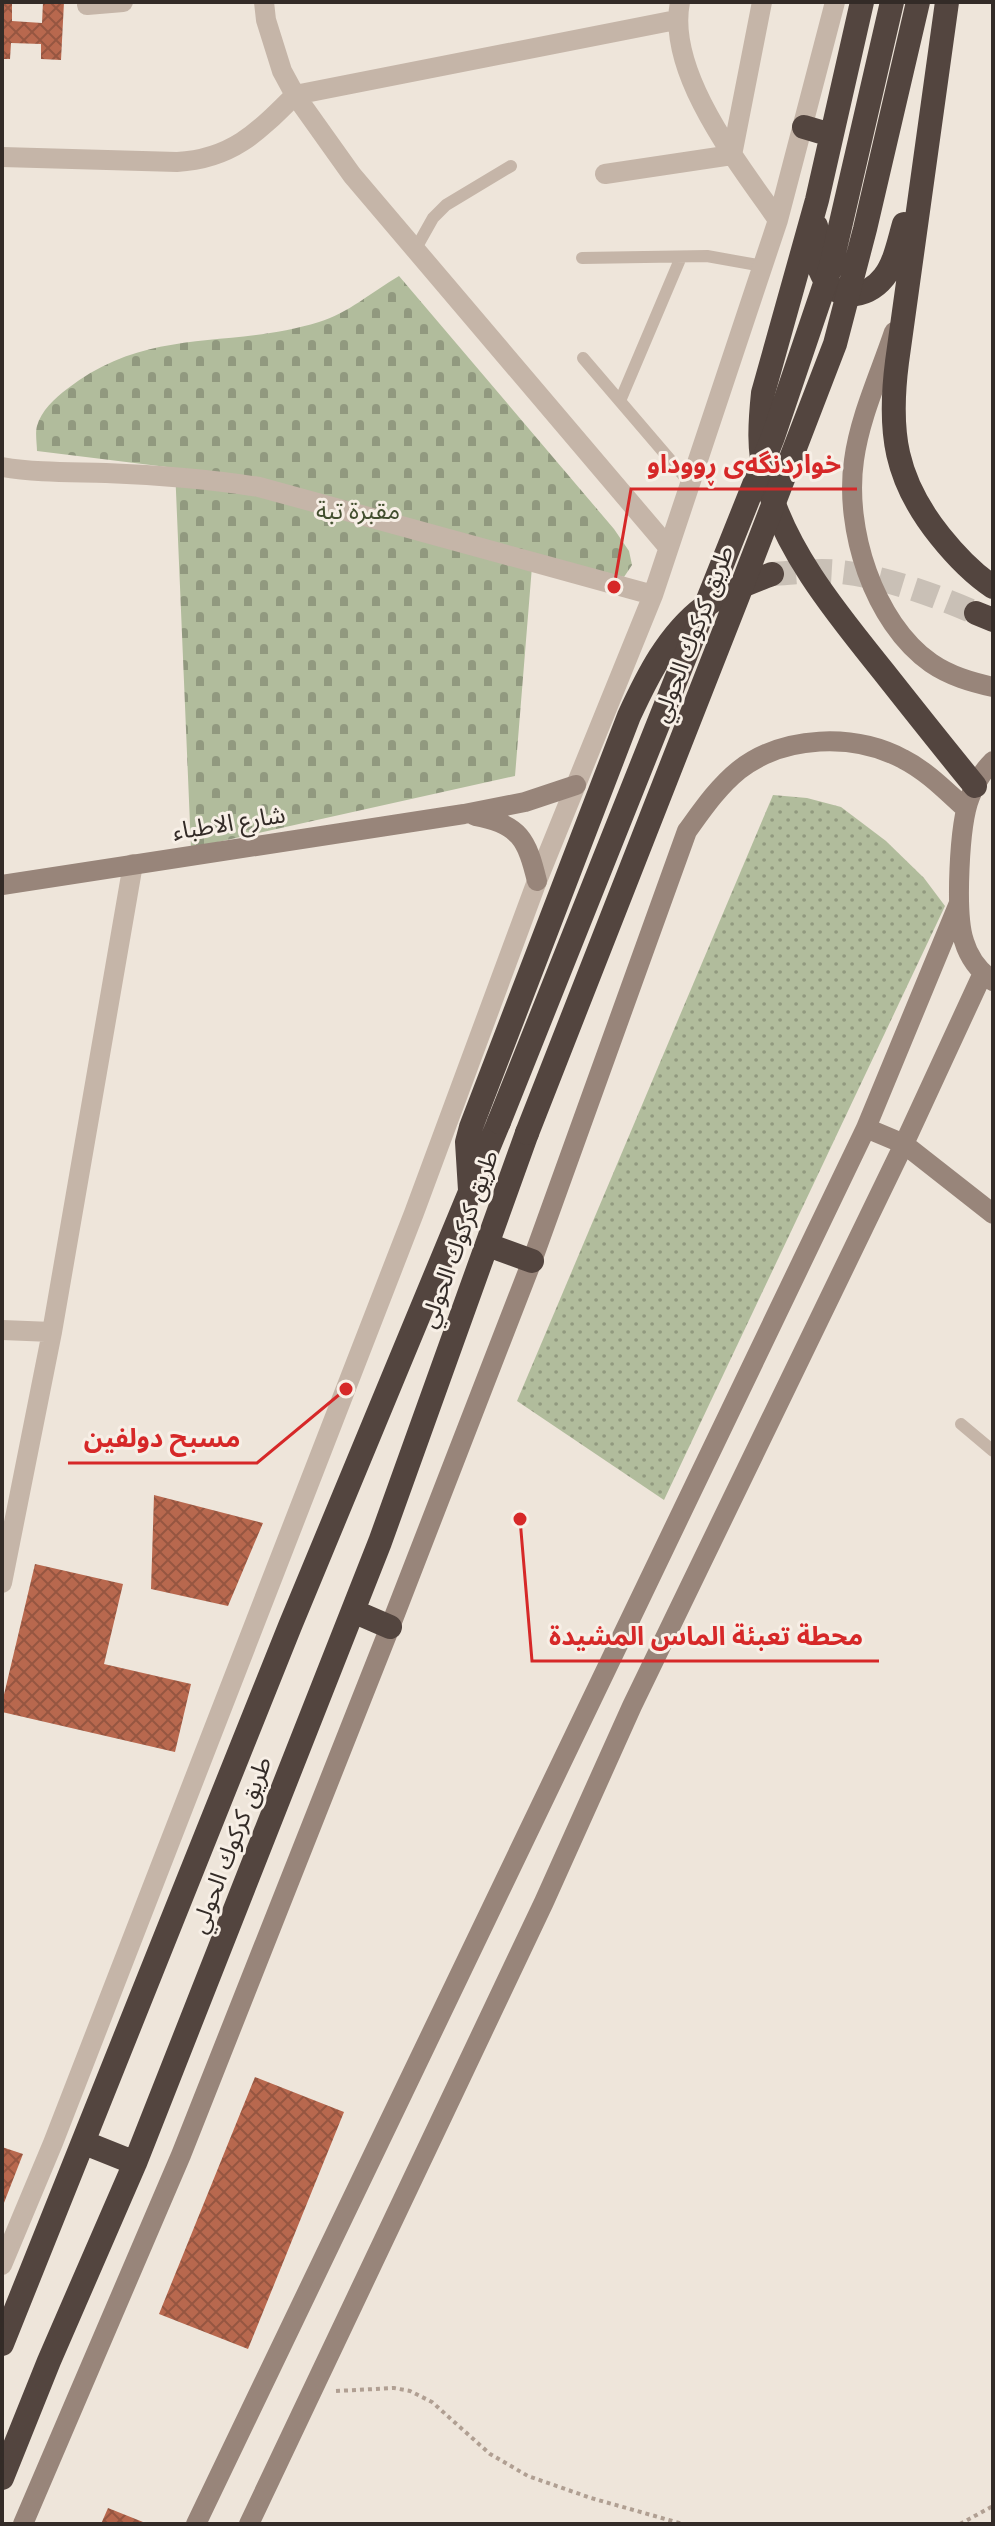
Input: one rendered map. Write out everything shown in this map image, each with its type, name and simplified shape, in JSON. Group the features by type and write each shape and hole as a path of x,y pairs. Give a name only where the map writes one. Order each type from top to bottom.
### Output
{"highway":[{"path":"862,2 817,200 763,393 761,450 766,478 781,518 819,587 971,797"},
{"name":"طريق كركوك الحولي","path":"2,2344 85,2143 266,1684 470,1195 767,452 831,266 892,2"},
{"name":"طريق كركوك الحولي","path":"2,2478 135,2163 353,1611 527,1133 835,344 918,2"},
{"path":"950,8 925,152 892,401 899,462 909,489 963,564 993,587"},
{"path":"804,127 831,135"},
{"path":"817,200 816,247 820,272 840,293 859,296 886,275 925,152"},
{"path":"470,1195 467,1142 471,1127 634,705 666,648 703,607 740,586 772,574"},
{"path":"488,1245 532,1261"},
{"path":"353,1611 390,1627"},
{"path":"85,2143 135,2163"}],"main road":[{"path":"905,300 859,431 853,461 851,492 860,552 885,608 912,647 951,674 993,687"},
{"path":"23,2524 181,2155 390,1627 532,1261 671,868 687,831 711,797 741,769 780,749 821,741 864,744 904,759 971,797"},
{"path":"249,2524 544,1902 632,1706 988,977 965,945 959,903 971,797 993,761"},
{"name":"شارع الاطباء","path":"2,885 464,814 525,802 576,785"},
{"name":"شارع الاطباء","path":"464,814 501,822 512,828 527,847 537,881"},
{"path":"196,2524 866,1128 959,903"},
{"path":"866,1128 904,1144 993,1214"}],"street":[{"path":"87,5 123,2"},
{"path":"264,2 282,71 295,95 352,175 668,547"},
{"path":"732,155 762,2"},
{"path":"2,2265 53,2143 414,1213 537,881 653,595 778,220 835,2"},
{"path":"2,157 177,162 206,159 232,149 257,133 295,95 678,11 696,93 732,155 778,220"},
{"path":"605,174 732,155"},
{"path":"2,467 56,473 212,480 259,487 653,595"},
{"path":"2,1583 6,1536 52,1332 133,864"},
{"path":"2,1330 52,1332"}],"lane":[{"path":"415,250 433,218 446,205 511,166"},
{"path":"620,401 681,257"},
{"path":"582,258 725,257 763,266"},
{"path":"583,358 690,483"},
{"path":"961,1424 993,1451"}],"path":[{"path":"313,2390 394,2388 410,2391 432,2402 490,2454 528,2476 683,2524"},
{"path":"960,2524 993,2506"}],"green space":[{"name":"مقبرة تبة","path":"399,276 614,529 629,551 632,565 624,577 533,554 515,776 191,848 175,468 37,451 39,420 49,405 67,389 128,355 159,347 286,330 319,322 350,308"},
{"path":"773,795 807,798 841,807 886,841 924,878 945,906 664,1500 517,1401"}],"building":[{"path":"2,2 12,2 12,21 42,23 43,2 64,2 61,60 41,59 41,44 11,43 10,59 2,59"},
{"path":"154,1495 263,1523 228,1606 151,1589"},
{"path":"35,1564 123,1584 104,1664 191,1684 175,1752 2,1712"},
{"path":"255,2077 344,2112 248,2349 159,2314"},
{"path":"2,2147 23,2154 2,2208"},
{"path":"108,2508 148,2524 101,2524"}],"tunnel":[{"path":"772,574 822,571 860,575 921,591 976,613"}],"place":[{"name":"خواردنگەی ڕووداو","path":"614,587"},
{"name":"مسبح دولفين","path":"346,1389"},
{"name":"محطة تعبئة الماس المشيدة","path":"520,1519"}]}
